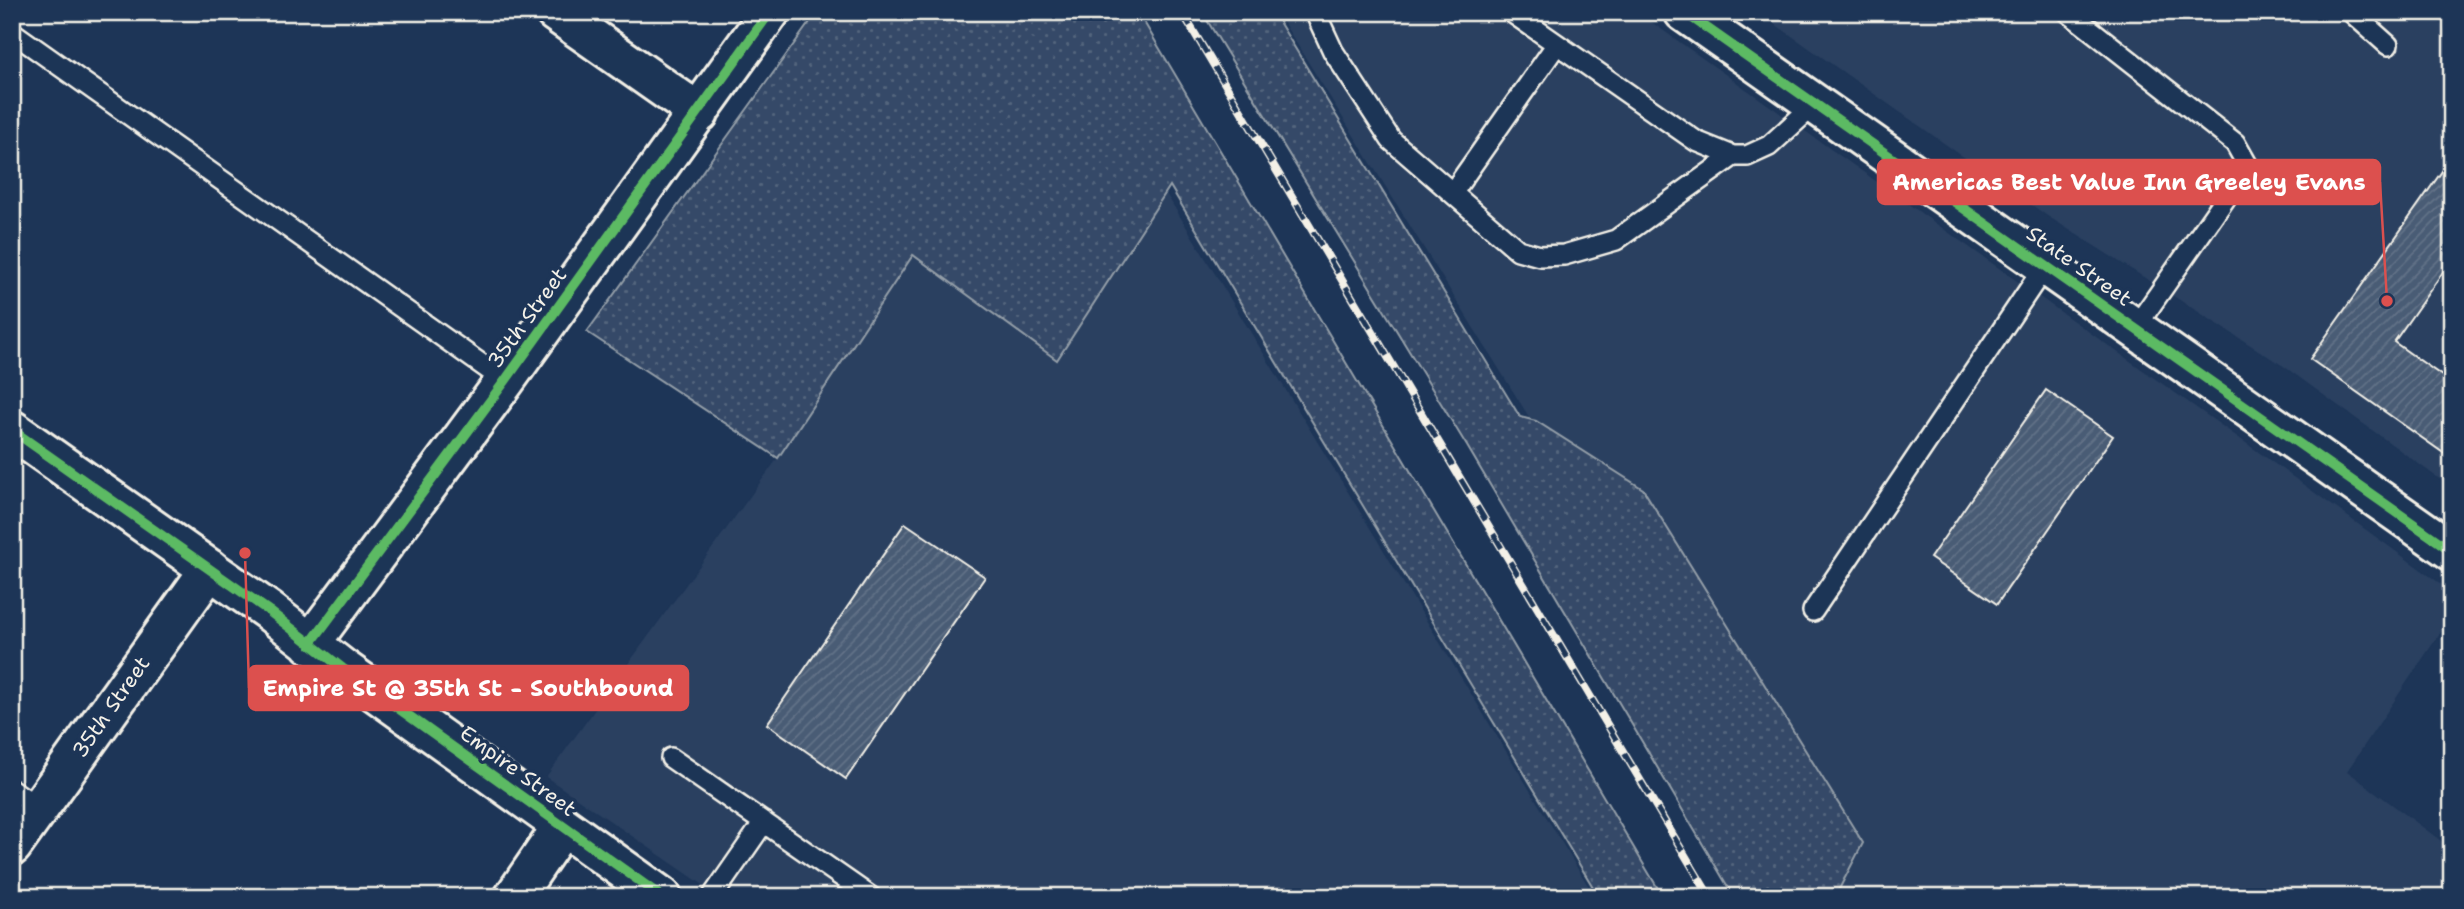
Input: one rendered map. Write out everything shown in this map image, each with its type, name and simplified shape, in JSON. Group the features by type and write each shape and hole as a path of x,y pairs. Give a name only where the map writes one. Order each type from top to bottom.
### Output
{"street":[{"path":"555,12 699,113"},
{"name":"35th Street","path":"310,644 505,381 770,12"},
{"name":"State Street","path":"1684,12 2452,551"},
{"name":"Empire Street","path":"12,430 269,611 310,644 662,897"},
{"name":"35th Street","path":"12,846 26,799 210,569"},
{"path":"514,897 562,827"}],"lane":[{"path":"1315,12 1333,51 1391,140 1518,250 1540,256 1564,255 1616,240 1733,156"},
{"path":"1511,12 1696,141 1733,156 1747,156 1769,146 1815,104"},
{"path":"2068,12 2235,143 2248,166 2135,328"},
{"path":"2351,12 2388,45"},
{"path":"12,32 505,381"},
{"path":"1453,192 1557,44"},
{"path":"1813,611 2045,266"},
{"path":"671,758 871,897"},
{"path":"712,897 764,822"}],"shaded area":[{"path":"817,12 1138,12 1663,897 1599,897 1170,186 1057,360 913,255 778,458 587,332"},
{"path":"1202,12 1273,12 1520,417 1536,421 1643,489 1863,843 1835,897 1734,897 1467,446"},
{"path":"1277,12 1637,12 2452,592 2452,615 2347,771 2452,849 2452,897 1835,897 1863,843 1643,489 1529,417"},
{"path":"1758,12 2432,12 2452,39 2452,488 2285,367 2046,215"},
{"path":"1162,187 1595,897 721,897 546,777 778,458 913,255 1057,360"}],"building":[{"path":"2452,157 2452,259 2394,342 2452,383 2452,459 2310,359"},
{"path":"2046,390 2113,436 1997,604 1930,558"},
{"path":"905,523 985,577 846,779 767,724"}],"railway":[{"path":"1182,12 1710,897"}],"cycle path":[{"path":"310,644 505,381 770,12"},
{"path":"1684,12 2452,551"},
{"path":"12,430 269,611 342,668 662,897"}],"place":[{"name":"Americas Best Value Inn Greeley Evans","path":"2387,301"},
{"name":"Empire St @ 35th St - Southbound","path":"245,553"}]}
